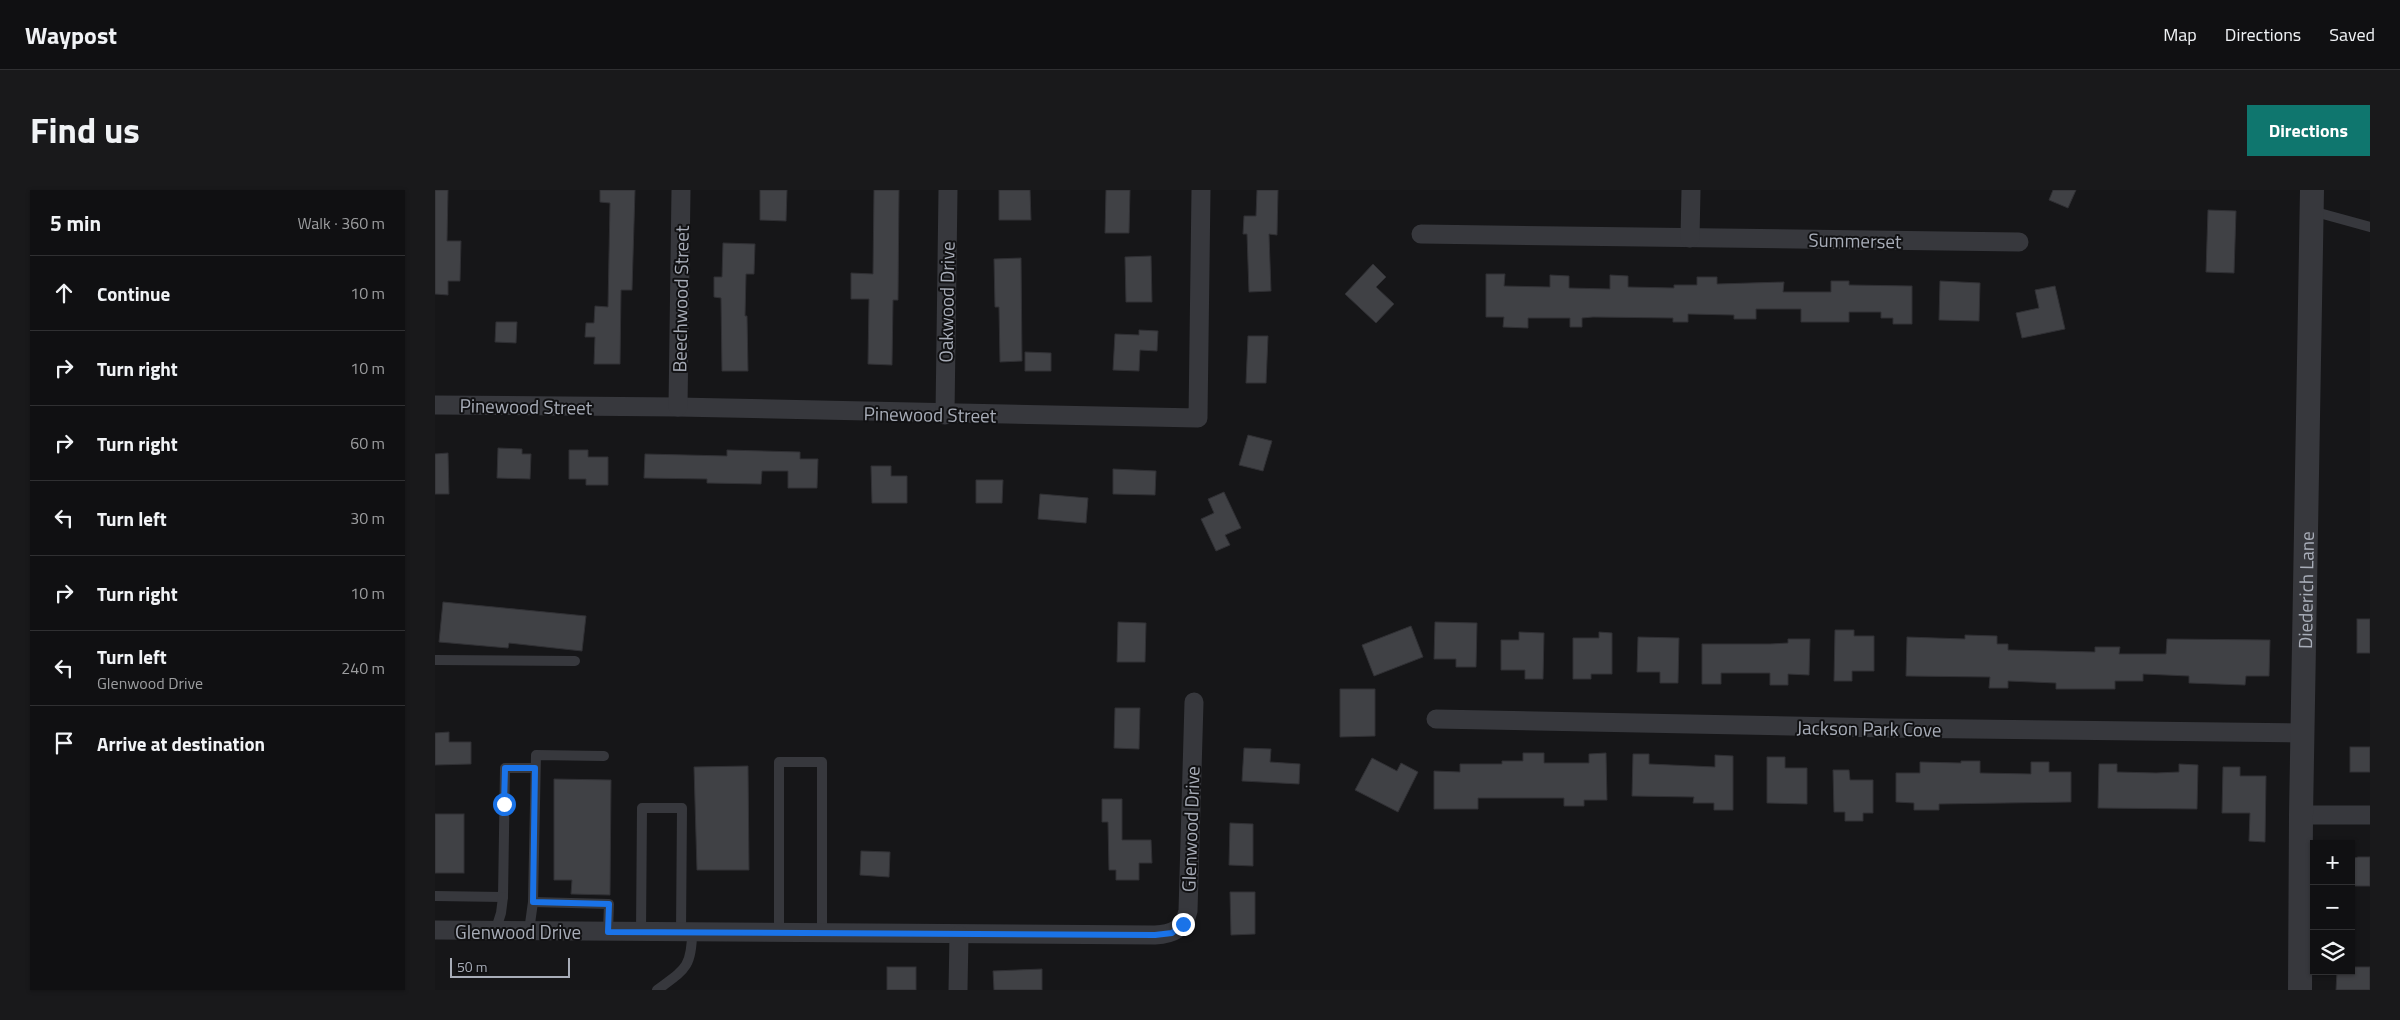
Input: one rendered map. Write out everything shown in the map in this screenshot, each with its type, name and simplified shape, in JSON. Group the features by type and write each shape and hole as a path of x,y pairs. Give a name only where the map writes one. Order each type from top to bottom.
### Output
{"street":[{"name":"Beechwood Street","path":"678,407 681,190"},
{"name":"Oakwood Drive","path":"945,415 948,190"},
{"name":"Pinewood Street","path":"435,405 678,407 945,415 1198,418 1201,190"},
{"path":"1690,238 1691,190"},
{"name":"Diederich Lane","path":"2300,990 2302,733 2312,200"},
{"name":"Summerset","path":"1421,234 2019,242"},
{"name":"Glenwood Drive","path":"435,930 959,935 1155,935 1172,933 1183,924 1188,911 1194,702"},
{"name":"Jackson Park Cove","path":"1436,719 1877,728 2302,733"},
{"path":"2301,815 2370,816"},
{"path":"958,990 959,935"}],"lane":[{"path":"2312,200 2370,227"},
{"path":"435,660 575,661"},
{"path":"529,932 533,902 536,755 603,756"},
{"path":"779,933 779,762 822,762 822,933"},
{"path":"495,932 501,913 503,897 505,768 535,768"},
{"path":"641,932 642,808 682,808 687,932 692,954 684,970 657,990"},
{"path":"435,896 503,897"},
{"path":"533,902 609,904 608,932"}],"building":[{"path":"435,190 448,190 447,241 461,241 460,281 448,281 448,295 435,294"},
{"path":"600,190 635,190 632,290 621,290 620,364 594,364 595,337 585,337 586,323 594,323 595,306 608,307 610,203 600,202"},
{"path":"760,190 787,190 786,221 760,220"},
{"path":"874,190 899,190 898,300 893,300 892,365 868,364 869,299 851,299 851,273 873,274"},
{"path":"999,190 1030,190 1031,220 999,220"},
{"path":"1106,190 1130,190 1129,233 1105,233"},
{"path":"1257,190 1278,190 1277,235 1269,234 1271,291 1249,292 1247,234 1243,234 1244,216 1256,216"},
{"path":"2053,190 2076,190 2068,208 2049,200"},
{"path":"2208,210 2236,211 2234,273 2206,272"},
{"path":"723,243 755,244 754,274 746,274 745,316 747,316 748,371 722,371 721,298 714,297 714,277 722,277"},
{"path":"1151,256 1152,302 1126,302 1125,257"},
{"path":"1021,258 1022,361 1000,362 999,307 995,307 994,259"},
{"path":"1373,264 1386,277 1376,287 1394,304 1376,323 1345,294"},
{"path":"1486,274 1505,274 1504,286 1550,287 1550,275 1569,276 1569,288 1610,289 1610,275 1628,276 1628,287 1674,288 1674,285 1697,285 1697,277 1717,277 1717,284 1784,282 1783,292 1831,292 1831,281 1849,281 1849,285 1912,286 1912,324 1893,324 1893,318 1881,318 1881,312 1849,312 1849,322 1801,322 1801,309 1756,309 1756,319 1734,319 1734,315 1688,314 1688,322 1673,322 1673,318 1593,317 1582,318 1582,327 1570,327 1570,318 1528,318 1528,328 1503,327 1504,317 1486,317"},
{"path":"1940,281 1980,283 1979,321 1939,320"},
{"path":"2055,286 2065,329 2022,338 2016,313 2039,308 2035,290"},
{"path":"496,322 517,322 516,343 495,342"},
{"path":"1139,330 1158,331 1157,351 1140,350 1139,371 1113,370 1115,334 1139,335"},
{"path":"1248,336 1268,336 1266,383 1246,383"},
{"path":"1025,352 1051,353 1051,371 1025,371"},
{"path":"1248,435 1272,441 1263,471 1239,465"},
{"path":"498,448 522,449 522,454 531,454 530,479 497,478"},
{"path":"569,450 588,450 588,457 608,457 608,485 586,485 586,479 569,479"},
{"path":"727,450 800,452 800,459 818,459 817,488 788,488 788,471 762,471 761,484 707,483 707,479 644,478 645,454 727,456"},
{"path":"448,453 449,494 435,494 435,454"},
{"path":"871,466 891,466 891,476 907,476 907,503 872,503"},
{"path":"1113,469 1156,471 1155,495 1113,494"},
{"path":"976,480 1003,480 1002,503 976,503"},
{"path":"1224,492 1241,528 1225,535 1230,545 1216,551 1201,519 1214,513 1208,499"},
{"path":"1040,494 1088,498 1086,523 1038,519"},
{"path":"443,602 586,616 582,651 509,643 508,648 439,642"},
{"path":"2357,619 2370,619 2370,653 2357,653"},
{"path":"1118,622 1146,623 1145,662 1117,662"},
{"path":"1435,622 1477,623 1476,667 1456,667 1456,659 1434,659"},
{"path":"1411,626 1423,657 1374,676 1362,645"},
{"path":"1835,630 1854,630 1854,636 1874,636 1874,671 1852,671 1852,681 1834,681"},
{"path":"1519,632 1544,633 1543,679 1525,679 1525,670 1501,670 1501,640 1519,640"},
{"path":"1599,632 1612,633 1612,674 1591,674 1591,679 1573,679 1573,638 1599,638"},
{"path":"1965,635 1997,636 1997,644 2008,644 2008,650 2095,652 2095,647 2120,647 2119,654 2166,654 2167,639 2270,640 2269,676 2246,676 2245,685 2189,683 2189,676 2143,674 2143,681 2115,681 2115,689 2056,689 2056,683 2008,681 2008,688 1989,688 1990,677 1906,676 1907,637 1965,639"},
{"path":"1638,637 1679,638 1678,683 1660,683 1660,672 1637,672"},
{"path":"1788,639 1810,639 1809,675 1788,674 1788,685 1770,685 1770,673 1721,673 1721,684 1702,684 1702,644 1788,643"},
{"path":"1340,689 1375,689 1375,736 1340,737"},
{"path":"1115,708 1140,708 1139,749 1114,748"},
{"path":"449,732 449,742 471,742 471,764 435,765 435,733"},
{"path":"2350,747 2370,747 2370,772 2350,772"},
{"path":"1244,748 1271,749 1270,762 1300,764 1299,784 1242,781"},
{"path":"1523,753 1544,753 1544,763 1589,763 1589,754 1606,753 1607,800 1584,800 1584,806 1564,806 1564,798 1478,798 1478,809 1434,809 1434,771 1460,772 1460,764 1502,764 1502,761 1523,761"},
{"path":"1633,754 1649,754 1649,764 1715,767 1715,755 1733,756 1733,810 1714,810 1714,803 1693,803 1694,797 1632,796"},
{"path":"1767,757 1785,757 1785,768 1807,768 1807,804 1767,803"},
{"path":"1372,758 1397,771 1401,763 1418,772 1398,812 1355,790"},
{"path":"1961,761 1980,761 1980,773 2031,774 2031,762 2049,762 2049,772 2071,772 2071,802 1939,804 1939,810 1914,810 1914,803 1896,802 1896,773 1920,773 1920,762 1961,763"},
{"path":"2099,764 2117,764 2117,772 2156,773 2179,772 2179,764 2198,765 2197,809 2098,808"},
{"path":"748,766 749,870 697,870 694,767"},
{"path":"2223,767 2240,767 2240,776 2266,776 2265,842 2249,841 2250,813 2222,813"},
{"path":"1833,770 1849,770 1850,780 1873,780 1873,813 1863,813 1863,821 1845,821 1845,812 1834,812"},
{"path":"554,779 611,780 610,895 571,894 572,880 554,880"},
{"path":"1102,799 1122,799 1122,840 1151,840 1152,863 1139,863 1139,880 1116,880 1116,870 1109,870 1108,822 1102,822"},
{"path":"435,814 464,814 464,873 435,873"},
{"path":"1230,823 1253,824 1253,866 1229,865"},
{"path":"861,851 890,852 889,877 860,875"},
{"path":"2370,857 2370,886 2355,886 2355,858"},
{"path":"1230,892 1255,892 1255,934 1231,935"},
{"path":"887,967 916,967 916,990 887,990"},
{"path":"2355,967 2370,967 2370,990 2336,990 2337,975 2355,975"},
{"path":"1042,969 1042,990 994,990 993,971"}],"route":[{"path":"504,804 505,768 535,768 533,902 609,904 608,932 1163,935 1172,933 1183,924"}]}
